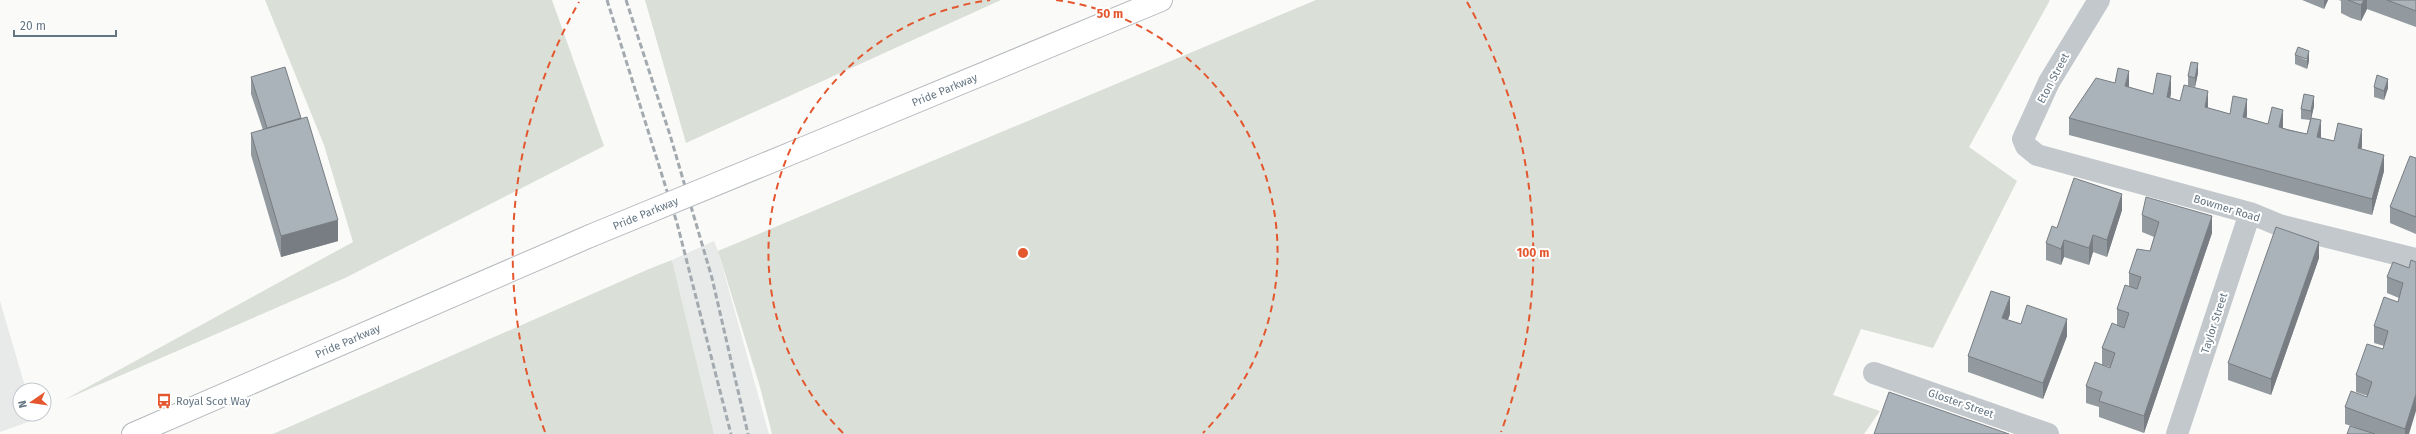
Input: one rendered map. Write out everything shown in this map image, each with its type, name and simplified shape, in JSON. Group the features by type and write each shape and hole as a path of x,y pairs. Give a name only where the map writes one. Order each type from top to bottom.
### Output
{"main road":[{"name":"Pride Parkway","path":"133,434 553,252 1160,0"}],"street":[{"name":"Eton Street","path":"2037,155 2026,146 2023,139 2049,82 2099,0"},
{"name":"Bowmer Road","path":"2037,155 2250,213 2279,225 2416,259"},
{"name":"Taylor Street","path":"2177,434 2250,213"},
{"name":"Gloster Street","path":"1874,373 2048,434"}],"shaded area":[{"path":"265,0 552,0 604,146 345,278 64,400 353,242 324,145"},
{"path":"645,0 1001,0 686,143"},
{"path":"1316,0 2050,0 1969,147 2017,181 1933,348 1861,329 1833,395 1880,411 1864,434 772,434 760,387 718,251"},
{"path":"714,241 769,434 714,434 672,260"},
{"path":"672,260 714,434 273,434 649,269"},
{"path":"0,301 24,382 12,382 12,422 28,422 0,432"}],"building":[{"path":"2348,0 2364,0 2361,5"},
{"path":"2387,0 2416,0 2416,11"},
{"path":"2298,47 2309,51 2307,59 2295,55"},
{"path":"2191,62 2198,63 2195,78 2188,76"},
{"path":"285,67 301,118 267,128 251,77"},
{"path":"2118,68 2129,71 2125,86 2153,94 2157,73 2171,76 2167,97 2180,101 2184,85 2208,91 2205,107 2230,114 2233,96 2247,99 2243,117 2268,124 2272,107 2283,110 2279,127 2288,130 2307,134 2311,118 2321,120 2317,137 2334,141 2338,123 2362,129 2358,148 2384,155 2372,199 2069,118 2096,78 2115,83"},
{"path":"2377,75 2388,79 2384,91 2374,87"},
{"path":"2304,94 2314,96 2311,111 2301,109"},
{"path":"307,117 338,220 281,236 251,133"},
{"path":"2410,156 2416,158 2416,217 2390,207"},
{"path":"2074,178 2122,194 2107,240 2093,235 2089,248 2064,240 2061,249 2046,243 2052,226 2057,228"},
{"path":"2146,197 2212,216 2144,416 2099,401 2102,392 2086,386 2095,362 2110,368 2115,353 2102,348 2112,323 2124,328 2129,313 2117,309 2125,285 2137,289 2141,277 2129,273 2137,249 2150,251 2159,222 2142,215"},
{"path":"2276,227 2319,242 2271,379 2228,363"},
{"path":"2411,260 2416,262 2416,394 2405,429 2345,407 2351,391 2367,397 2372,382 2356,375 2367,344 2383,349 2388,331 2374,326 2384,297 2398,302 2403,283 2387,277 2393,262 2409,268"},
{"path":"1991,291 2010,297 2002,318 2021,324 2027,305 2067,319 2043,383 1968,356"},
{"path":"1889,392 2009,434 1874,434"},
{"path":"2350,426 2375,434 2347,434"}],"railway":[{"path":"607,0 677,223 731,434"},
{"path":"626,0 670,135 712,278 748,434"}],"place":[{"name":"Royal Scot Way","path":"164,401"}]}
